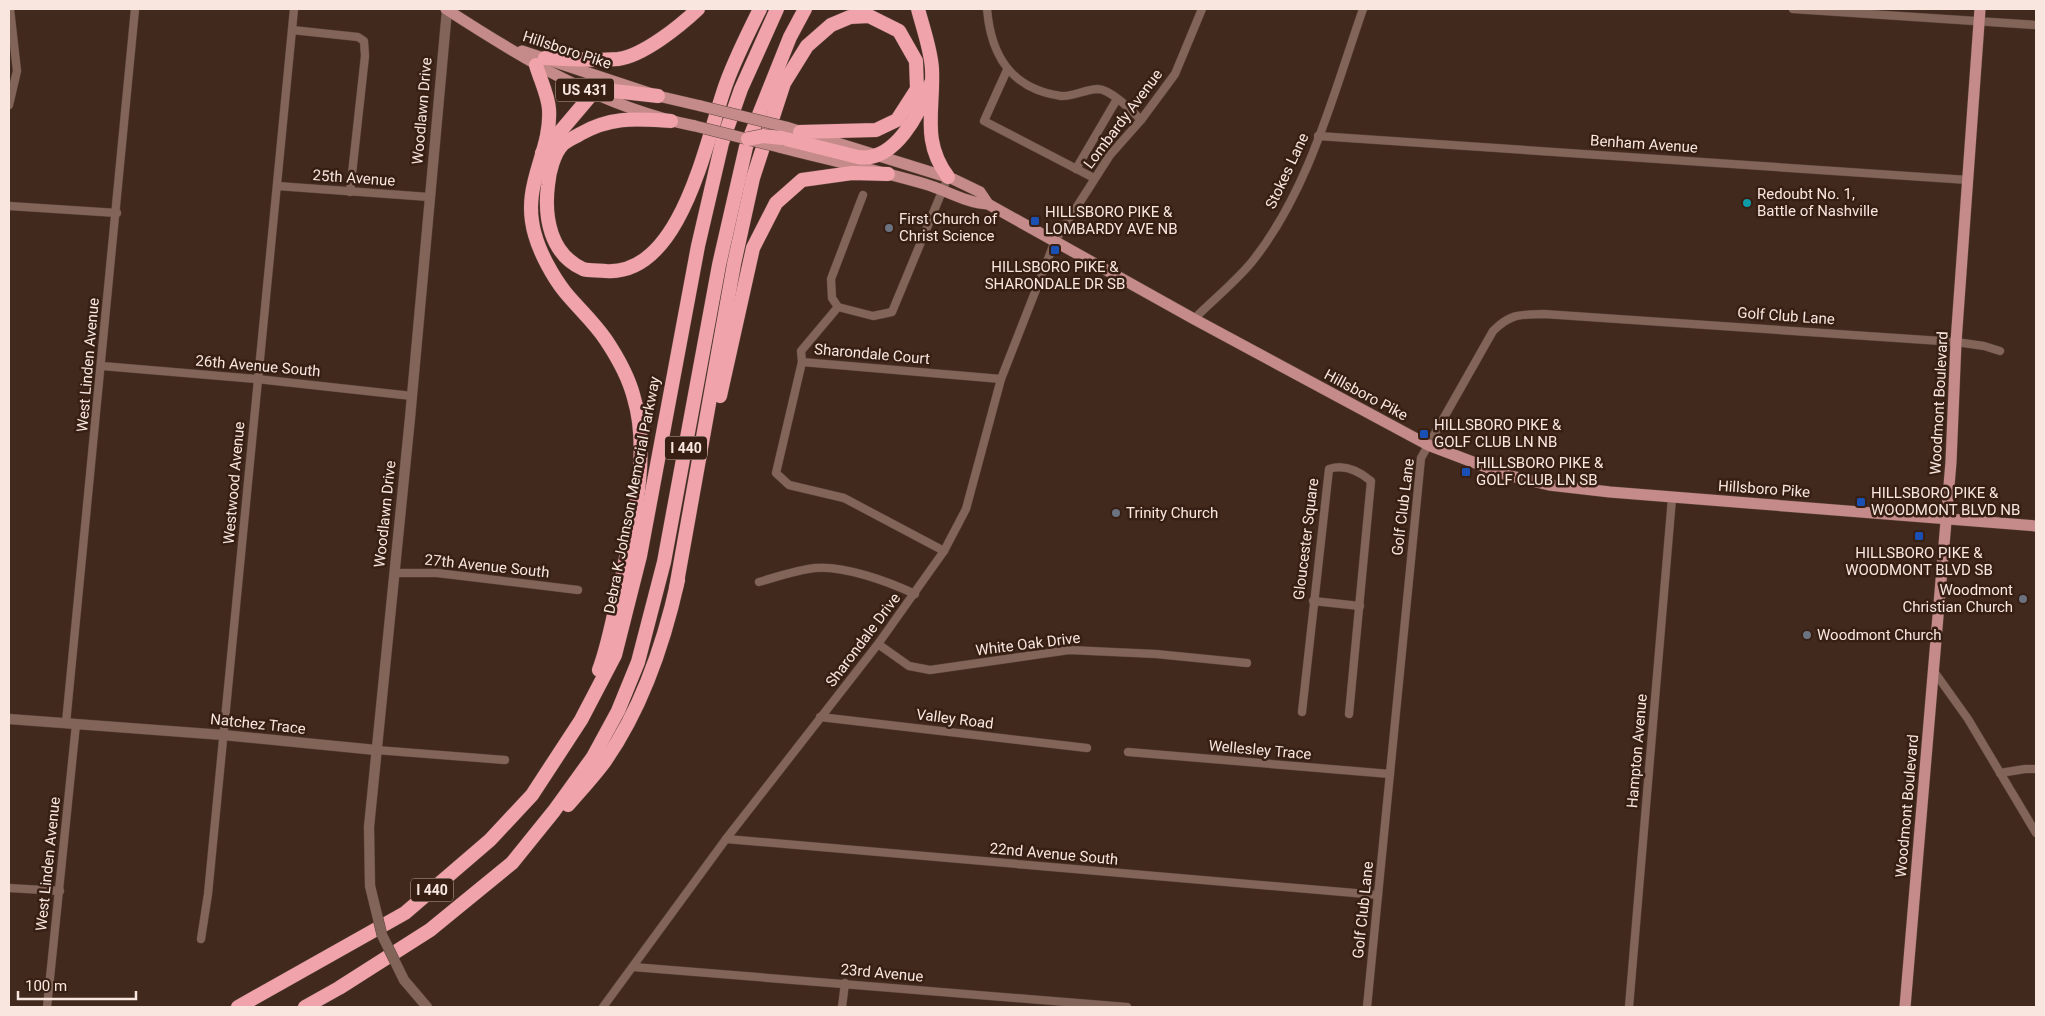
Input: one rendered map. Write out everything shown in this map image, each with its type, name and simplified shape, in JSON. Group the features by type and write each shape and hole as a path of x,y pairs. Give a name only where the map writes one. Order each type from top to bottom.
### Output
{"highway":[{"path":"581,720 606,651 630,539 637,493 641,446 635,399 623,369 606,340 588,316 564,291 535,235 531,213 532,188 542,154 548,124 549,107 540,62 603,59 631,55 645,48 698,9"},
{"path":"671,121 625,118 605,123 563,144 549,170 545,205 550,233 565,257 584,270 612,271 640,263 667,238 686,205 726,83 760,9"},
{"name":"Debra K Johnson Memorial Parkway","path":"238,1007 405,913 490,840 532,795 581,720 615,655 640,556 698,246 722,143 741,89 777,9"},
{"name":"I 440","path":"305,1007 340,988 430,930 512,863 554,811 593,757 618,711 638,662 664,562 719,265 746,146 790,37 805,9"},
{"path":"918,9 932,69 930,138 946,183"},
{"path":"676,588 734,264 753,178 784,83 807,46 831,25 850,17 869,16 899,31 916,60 917,89 898,120 876,130 800,132"},
{"path":"748,140 763,136 782,137 858,157 869,159 880,156 907,130 922,105 931,83"},
{"path":"542,154 592,94 605,90 658,96"},
{"path":"512,863 561,815 605,761 638,702 655,661 676,588 753,248 776,203 802,180 852,173 888,174"}],"main road":[{"name":"Hillsboro Pike","path":"446,9 506,46 540,62 592,94 671,121 748,140"},
{"name":"Woodlawn Drive","path":"427,1007 404,980 382,935 370,886 369,827 412,396 446,9"},
{"name":"Woodmont Boulevard","path":"1905,1007 1947,518 1956,342 1980,9"},
{"name":"Hillsboro Pike","path":"540,62 658,96 701,106 888,174 946,183 980,192 988,204 1194,319 1428,445 1507,475 1549,485 1672,498 2036,526"},
{"name":"Hillsboro Pike","path":"782,137 800,132 880,156 946,183"},
{"name":"Natchez Trace","path":"9,719 223,735 376,750"}],"street":[{"path":"9,105 18,71 10,9"},
{"name":"West Linden Avenue","path":"48,1007 60,891 71,724 135,9"},
{"name":"Westwood Avenue","path":"201,939 208,894 256,379 294,9"},
{"path":"987,9 998,56 1007,70 1032,89 1062,96 1099,89 1116,98 1141,120"},
{"name":"Lombardy Avenue","path":"1055,241 1110,155 1141,120 1175,74 1202,9"},
{"name":"Stokes Lane","path":"1194,319 1250,263 1288,208 1318,136 1363,9"},
{"path":"1794,9 2036,25"},
{"path":"292,30 358,37 364,41 365,56 350,192"},
{"path":"1007,70 984,121 1094,178"},
{"path":"1079,170 1116,98"},
{"name":"Benham Avenue","path":"1318,136 1968,180"},
{"path":"863,195 831,279 832,298 838,307 873,316 892,312 946,183"},
{"name":"25th Avenue","path":"277,186 429,198"},
{"path":"9,206 116,212"},
{"name":"Sharondale Drive","path":"603,1007 726,840 878,644 915,594 944,550 966,509 1001,379 1055,241"},
{"path":"802,362 801,351 838,307"},
{"name":"Golf Club Lane","path":"1367,1007 1421,458 1492,331 1504,320 1519,314 1956,342 1984,346 2000,351"},
{"name":"Sharondale Court","path":"944,550 844,498 789,485 776,473 802,362 1001,379"},
{"name":"26th Avenue South","path":"102,366 256,379 412,396"},
{"name":"Gloucester Square","path":"1302,712 1329,469 1340,467 1360,472 1371,481 1349,714"},
{"name":"Hampton Avenue","path":"1629,1007 1672,498"},
{"path":"759,582 816,568 858,573 887,582 915,594"},
{"name":"27th Avenue South","path":"394,573 437,573 578,590"},
{"path":"1313,601 1360,606"},
{"name":"White Oak Drive","path":"878,644 909,666 930,670 1069,650 1156,654 1247,663"},
{"path":"1933,670 1968,719 2036,833"},
{"name":"Valley Road","path":"820,717 1087,748"},
{"name":"Natchez Trace","path":"376,750 505,760"},
{"name":"Wellesley Trace","path":"1128,752 1390,774"},
{"path":"2000,773 2036,769"},
{"name":"22nd Avenue South","path":"726,840 1378,896"},
{"path":"9,888 60,891"},
{"name":"23rd Avenue","path":"633,967 1128,1007"},
{"path":"842,1007 845,983"},
{"path":"1003,1007 1004,998"}],"place":[{"name":"Redoubt No. 1, Battle of Nashville","path":"1747,203"},
{"name":"HILLSBORO PIKE & LOMBARDY AVE NB","path":"1035,221"},
{"name":"First Church of Christ Science","path":"889,228"},
{"name":"HILLSBORO PIKE & SHARONDALE DR SB","path":"1055,250"},
{"name":"HILLSBORO PIKE & GOLF CLUB LN NB","path":"1424,434"},
{"name":"HILLSBORO PIKE & GOLF CLUB LN SB","path":"1466,472"},
{"name":"HILLSBORO PIKE & WOODMONT BLVD NB","path":"1861,502"},
{"name":"Trinity Church","path":"1116,513"},
{"name":"HILLSBORO PIKE & WOODMONT BLVD SB","path":"1919,536"},
{"name":"Woodmont Christian Church","path":"2023,599"},
{"name":"Woodmont Church","path":"1807,635"}]}
